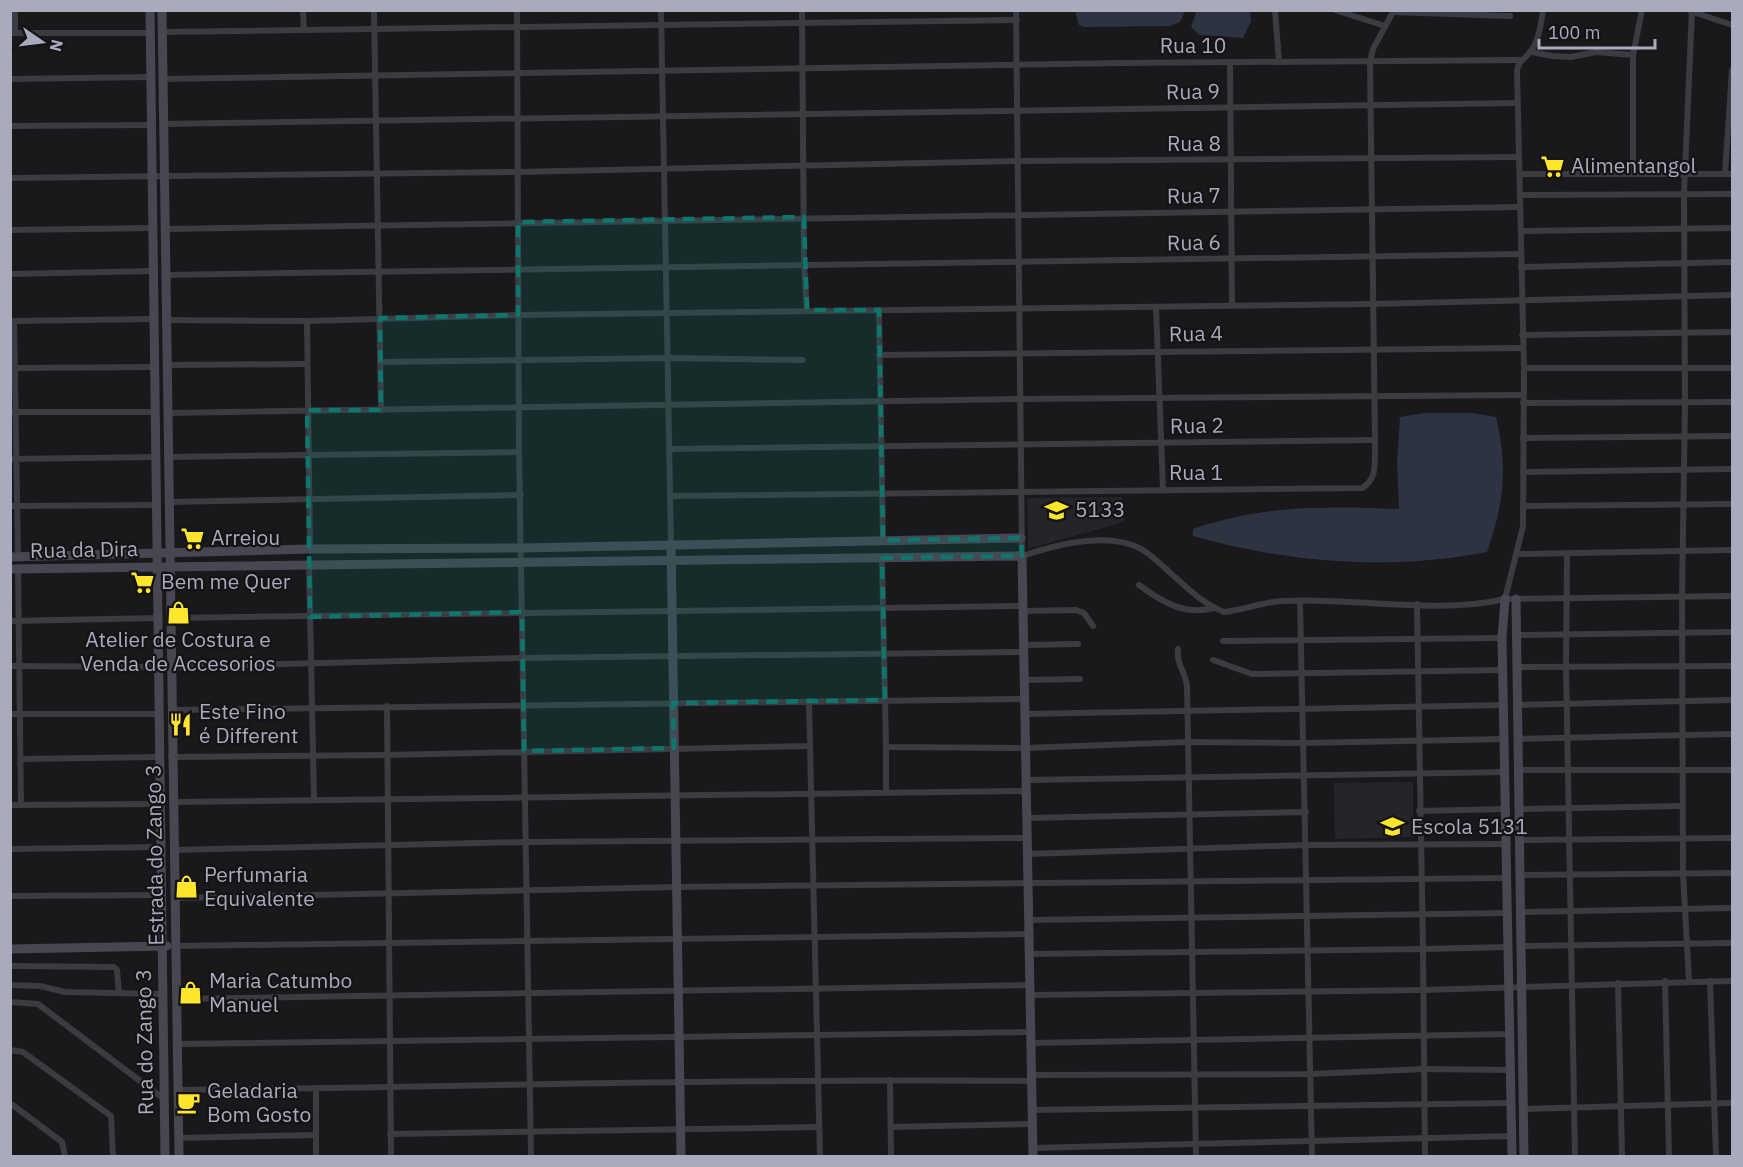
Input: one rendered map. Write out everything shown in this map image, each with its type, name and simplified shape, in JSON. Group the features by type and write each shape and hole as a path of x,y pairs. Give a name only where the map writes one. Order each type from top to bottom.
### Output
{"street":[{"path":"15,10 13,33 150,33"},
{"name":"Rua do Zango 3","path":"150,10 165,1156"},
{"name":"Estrada do Zango 3","path":"162,10 171,757 179,1156"},
{"path":"303,10 304,30"},
{"path":"374,10 381,410"},
{"path":"517,10 519,452 531,1156"},
{"path":"661,10 669,358 681,1156"},
{"path":"802,10 804,264 807,310"},
{"path":"873,10 874,21"},
{"path":"1016,10 1018,354 1021,399 1021,538 1032,1152 1512,1136"},
{"path":"1275,10 1279,62"},
{"path":"1335,10 1385,26"},
{"path":"1512,1156 1508,844 1502,638 1505,599 1518,554 1523,506 1524,369 1517,71 1520,60 1531,52 1543,10"},
{"path":"1634,174 1633,55 1642,10"},
{"path":"1375,440 1370,210 1370,61 1394,11 1510,16"},
{"path":"1689,981 1683,873 1682,597 1685,402 1684,174 1691,11 1732,25"},
{"path":"162,32 1017,20"},
{"path":"1531,52 1571,57 1584,53 1633,55"},
{"name":"Rua 10","path":"162,79 1017,64 1520,60"},
{"path":"1230,62 1233,160 1232,306"},
{"path":"1520,174 1729,174 1732,70"},
{"path":"10,79 151,77"},
{"name":"Rua 9","path":"163,124 1517,104"},
{"path":"10,126 151,125"},
{"name":"Rua 8","path":"10,178 517,172 1017,161 1519,156"},
{"path":"1520,195 1732,194"},
{"name":"Rua 7","path":"165,229 665,219 1520,207"},
{"path":"10,230 153,228"},
{"path":"1521,231 1732,228"},
{"name":"Rua 6","path":"165,274 379,273 804,264 1521,254"},
{"path":"1521,267 1732,262"},
{"path":"10,274 154,271"},
{"path":"165,320 307,321 667,312 1372,304 1732,295"},
{"path":"1156,307 1162,489"},
{"path":"879,310 883,540"},
{"path":"14,557 15,368 12,321 154,319"},
{"path":"307,321 310,549"},
{"path":"1522,335 1732,332"},
{"name":"Rua 4","path":"879,355 1523,348"},
{"path":"380,362 519,362 669,358 803,360"},
{"path":"167,365 307,364"},
{"path":"15,368 156,368"},
{"path":"1524,369 1732,368"},
{"path":"168,413 1021,399 1523,395"},
{"path":"1523,403 1732,402"},
{"path":"13,412 156,412"},
{"path":"1523,438 1732,436"},
{"name":"Rua 2","path":"669,449 1375,440"},
{"name":"Rua 1","path":"670,496 1362,488 1374,477 1375,440"},
{"path":"168,457 519,452"},
{"path":"14,459 156,457"},
{"path":"1523,472 1732,469"},
{"path":"169,502 521,495"},
{"path":"1523,506 1732,504"},
{"path":"14,506 157,505"},
{"name":"Rua da Dira","path":"14,557 310,549 522,548 1021,538"},
{"path":"1022,556 1052,546 1081,541 1136,546 1214,608 1224,612 1266,603 1489,603 1505,599 1732,596"},
{"path":"1518,554 1732,550"},
{"path":"1567,554 1566,666 1572,874 1575,1156"},
{"name":"Rua da Dira","path":"14,569 1022,556"},
{"path":"882,558 886,792"},
{"path":"309,564 314,800"},
{"path":"14,569 19,620 21,805"},
{"path":"1510,580 1516,599 1524,1156"},
{"path":"1139,585 1159,600 1180,609 1200,612 1214,608"},
{"path":"1300,602 1312,1156"},
{"path":"1417,604 1425,1156"},
{"path":"170,618 882,608 1023,609 1076,610 1084,613 1093,626"},
{"path":"10,621 158,618"},
{"path":"1516,635 1732,632"},
{"path":"1223,641 1301,639 1418,641 1502,638"},
{"path":"171,667 522,658 884,654 1024,649 1078,644"},
{"path":"1178,650 1176,662 1186,677 1194,953 1196,1156"},
{"path":"1213,660 1252,674 1504,670"},
{"path":"10,666 159,668"},
{"path":"1517,667 1732,666"},
{"path":"1024,680 1080,679"},
{"path":"171,710 1024,699"},
{"path":"1518,705 1732,700"},
{"path":"809,701 820,1156"},
{"path":"1025,714 1505,705"},
{"path":"387,706 386,800 391,1156"},
{"path":"10,714 159,714"},
{"path":"1517,739 1732,734"},
{"path":"886,747 1025,748 1187,742 1303,743 1505,739"},
{"path":"171,757 810,746"},
{"path":"21,759 159,757"},
{"path":"1518,770 1732,770"},
{"path":"172,802 812,794 1188,778 1506,772"},
{"path":"10,805 159,804"},
{"path":"1518,809 1683,806"},
{"path":"1419,811 1506,809"},
{"path":"1027,818 1306,812"},
{"path":"173,850 526,842 1027,838"},
{"path":"1518,840 1732,838"},
{"path":"1027,854 1306,846 1508,844"},
{"path":"10,849 160,848"},
{"path":"1519,875 1732,873"},
{"path":"174,898 676,887 1508,879"},
{"path":"10,896 161,895"},
{"path":"1520,912 1732,908"},
{"path":"1028,920 1422,912 1509,913"},
{"path":"10,949 526,939 1029,934"},
{"path":"1521,946 1732,943"},
{"path":"1029,954 1509,947"},
{"path":"10,966 114,967 117,970 119,993"},
{"path":"1665,981 1670,1156"},
{"path":"1710,981 1716,1156"},
{"path":"176,999 816,988 1194,994 1732,981"},
{"path":"1618,983 1622,1156"},
{"path":"10,985 40,986 56,992 162,994"},
{"path":"10,1002 38,1004 164,1099"},
{"path":"177,1044 389,1042 679,1035 1030,1032"},
{"path":"1030,1043 1194,1038 1423,1037 1510,1034"},
{"path":"10,1050 22,1052 111,1116 113,1156"},
{"path":"177,1090 530,1086 679,1080 890,1080 1311,1074 1424,1069 1511,1070"},
{"path":"890,1080 891,1156"},
{"path":"316,1089 316,1156"},
{"path":"10,1103 62,1142 65,1156"},
{"path":"1032,1110 1196,1110 1424,1103 1511,1103"},
{"path":"1523,1109 1732,1103"},
{"path":"891,1127 1032,1125"},
{"path":"390,1134 819,1127"},
{"path":"178,1138 316,1135"}],"highlighted area":[{"path":"804,217 807,310 879,310 883,540 1021,538 1022,556 882,558 885,700 673,703 674,748 524,751 522,612 310,617 307,410 381,410 380,318 518,315 518,222"}],"shaded area":[{"path":"1122,497 1124,522 1028,549 1027,498"},
{"path":"1413,782 1413,837 1335,839 1334,783"}],"water":[{"path":"1075,10 1185,11 1180,22 1170,26 1084,27 1079,25"},
{"path":"1197,10 1250,11 1251,21 1243,38 1200,35 1191,27"},
{"path":"1424,413 1473,413 1496,417 1502,453 1502,485 1497,517 1487,552 1414,561 1339,561 1265,553 1193,536 1193,529 1219,521 1270,511 1345,507 1399,509 1397,462 1400,417"}],"place":[{"name":"Alimentangol","path":"1553,166"},
{"name":"5133","path":"1057,510"},
{"name":"Arreiou","path":"193,538"},
{"name":"Bem me Quer","path":"143,582"},
{"name":"Atelier de Costura e Venda de Accesorios","path":"178,612"},
{"name":"Este Fino é Different","path":"181,724"},
{"name":"Escola 5131","path":"1393,827"},
{"name":"Perfumaria Equivalente","path":"186,887"},
{"name":"Maria Catumbo Manuel","path":"191,993"},
{"name":"Geladaria Bom Gosto","path":"189,1103"}]}
